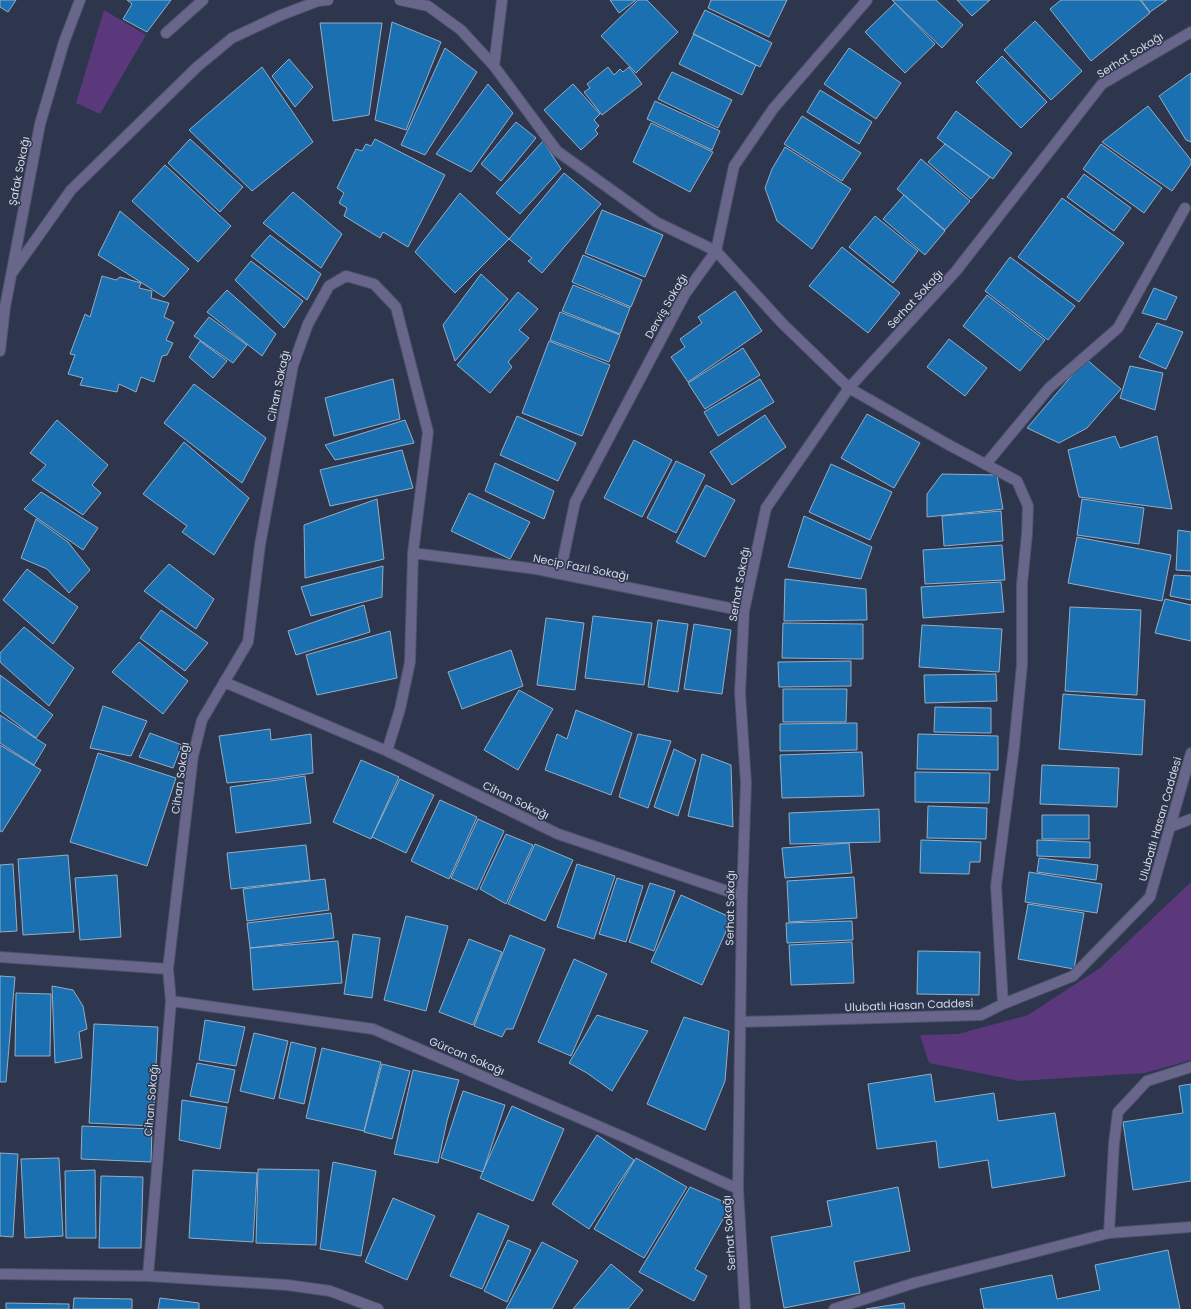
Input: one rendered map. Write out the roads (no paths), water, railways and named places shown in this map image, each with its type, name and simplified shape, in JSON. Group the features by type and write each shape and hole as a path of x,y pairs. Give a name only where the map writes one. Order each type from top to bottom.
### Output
{"street":[{"name":"Şafak Sokağı","path":"0,351 5,307 40,124 64,42 80,0"},
{"path":"166,33 203,0"},
{"path":"12,273 70,190 197,67 232,38 278,16 318,1 328,0"},
{"path":"400,0 428,6 461,30 494,66 557,151 656,222 716,251 782,323 849,388 1017,481 1028,506 1022,584 1022,665 1014,747 996,886 1003,1004"},
{"path":"494,66 502,0"},
{"path":"716,251 734,166 773,109 867,0"},
{"name":"Serhat Sokağı","path":"745,1309 738,1189 742,896 746,783 740,693 744,611 766,508 849,388 956,272 1102,84 1191,32"},
{"path":"986,464 1049,388 1118,328 1185,208"},
{"name":"Derviş Sokağı","path":"560,574 575,502 685,294 716,251"},
{"name":"Cihan Sokağı","path":"148,1276 171,1001 168,969 193,756 202,720 248,642 260,544 293,365 308,324 329,286 346,276 374,284 396,307 428,432 413,553 410,662 400,709 388,751 558,834 742,896"},
{"name":"Necip Fazıl Sokağı","path":"413,553 536,569 744,611"},
{"path":"224,682 388,751"},
{"name":"Ulubatlı Hasan Caddesi","path":"741,1022 981,1015 1003,1004 1073,976 1150,897 1191,753"},
{"path":"1170,827 1191,819"},
{"path":"0,957 168,969"},
{"name":"Gürcan Sokağı","path":"171,1001 374,1029 626,1138 738,1189"},
{"path":"1109,1233 1114,1143 1118,1112 1147,1081 1191,1067"},
{"path":"834,1309 914,1284 1109,1233 1191,1227"},
{"path":"0,1274 148,1276 287,1285 330,1291 378,1309"}]}
